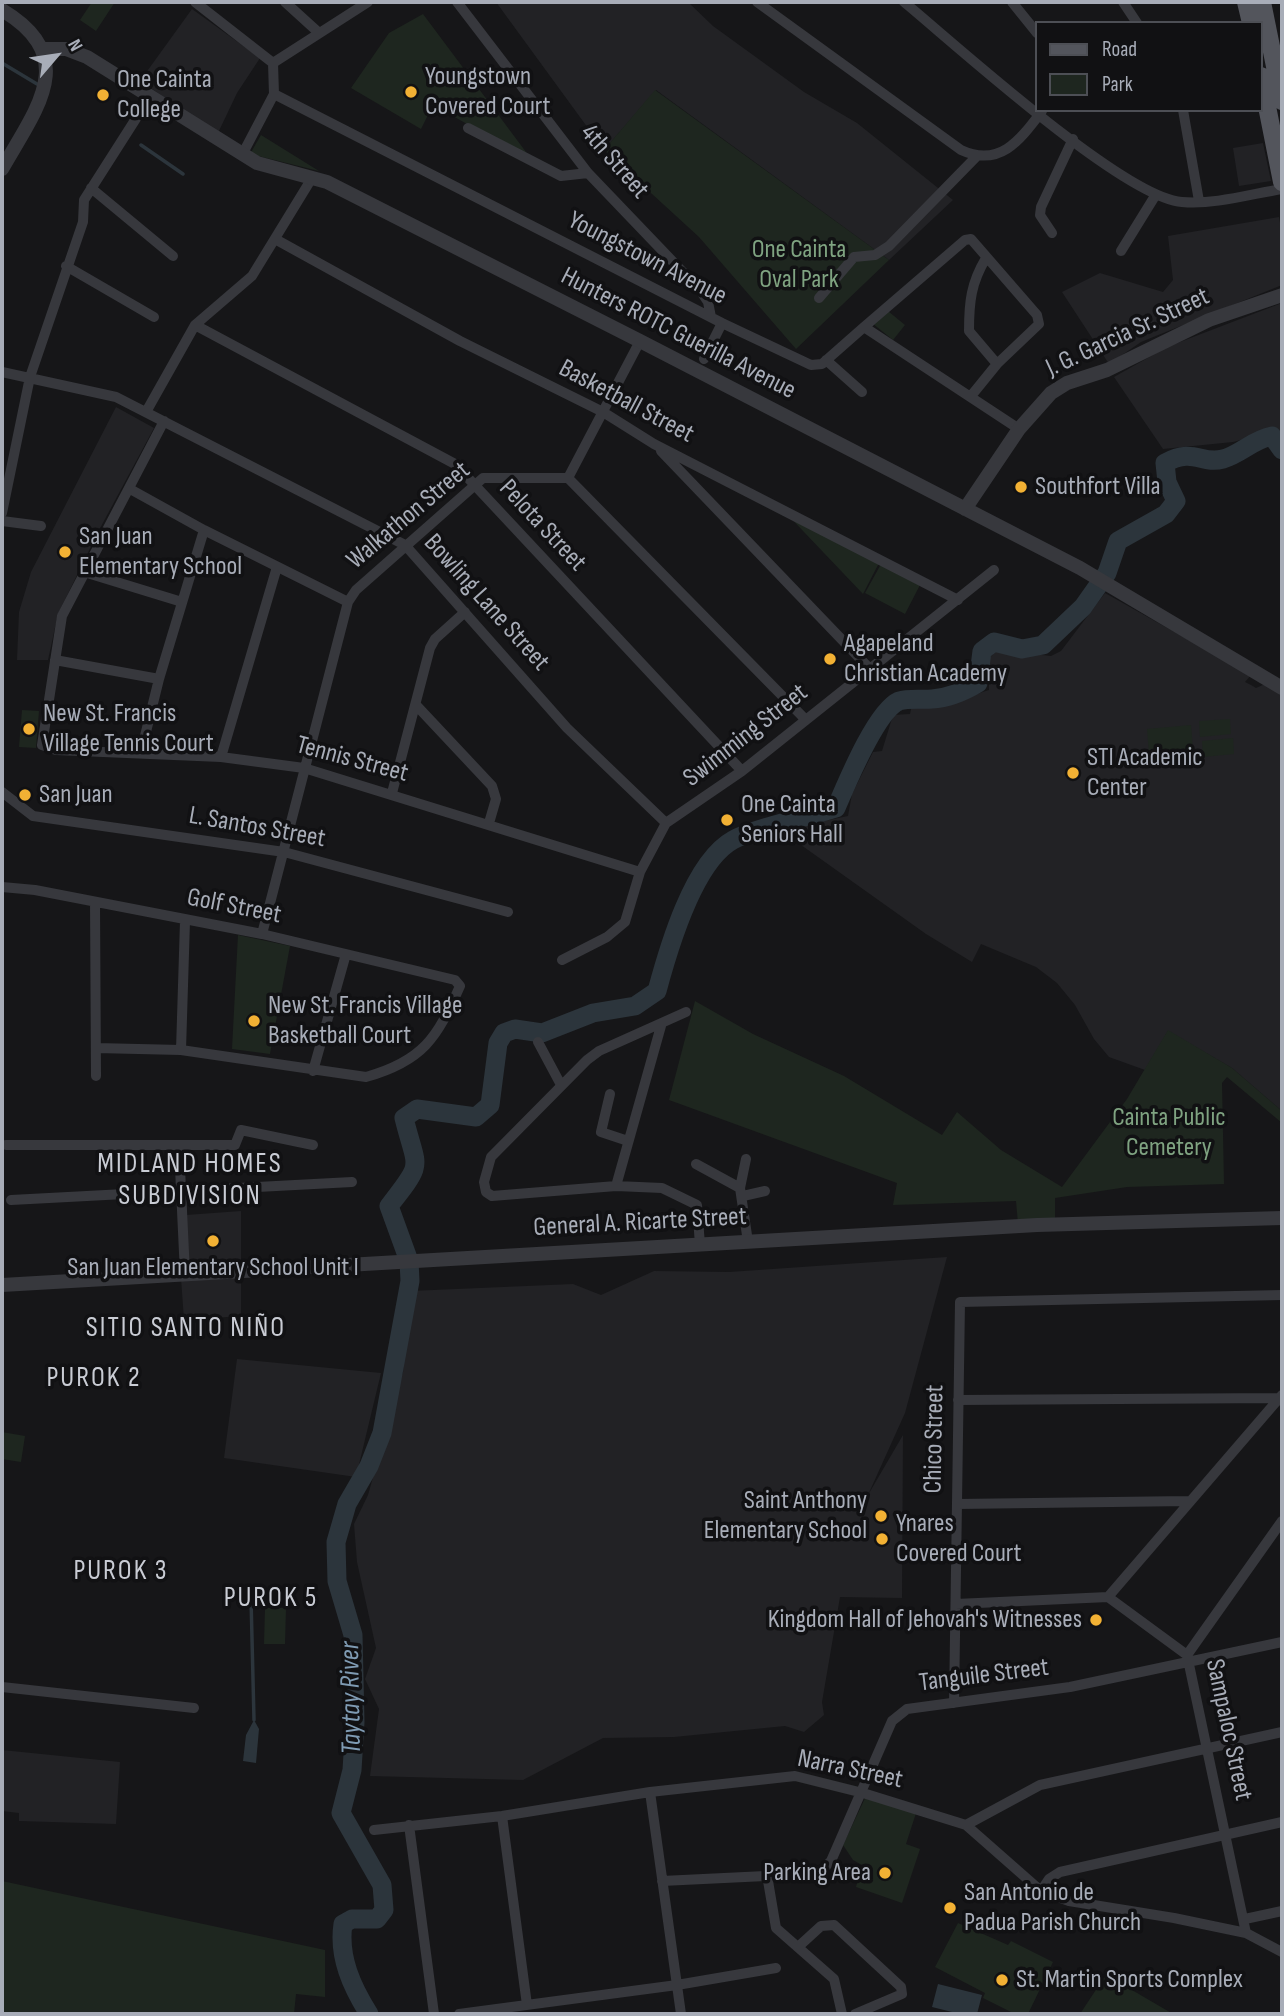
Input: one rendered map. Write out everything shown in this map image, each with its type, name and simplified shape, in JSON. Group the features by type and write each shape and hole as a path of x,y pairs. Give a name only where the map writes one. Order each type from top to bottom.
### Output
{"main road":[{"path":"1246,2 1251,21"},
{"path":"1262,2 1268,64 1282,101"},
{"path":"1263,86 1282,183"}],"street":[{"path":"195,2 273,63"},
{"path":"285,2 318,32"},
{"path":"273,63 368,2"},
{"name":"4th Street","path":"457,2 588,173 700,290 708,302 711,317"},
{"path":"757,2 961,150 976,157"},
{"path":"904,2 1036,108"},
{"path":"1012,2 1036,32"},
{"path":"1123,2 1136,21"},
{"path":"2,169 44,91 44,49 29,28 3,11"},
{"name":"Hunters ROTC Guerilla Avenue","path":"44,49 66,49 87,57 257,163 312,178 368,202 1080,568 1282,688"},
{"path":"242,155 274,94 273,63"},
{"name":"Youngstown Avenue","path":"274,94 722,323 811,365 817,366 826,360"},
{"path":"2,513 30,377 83,222 84,200 151,95"},
{"path":"819,298 854,257 875,255 897,239 976,157 1007,151 1041,112 1073,139 1155,196 1181,202 1199,201 1282,188"},
{"path":"1183,112 1199,201"},
{"path":"468,128 561,176 588,173"},
{"path":"1052,233 1040,215 1073,139"},
{"path":"570,177 580,162"},
{"path":"159,678 55,660 62,616 130,489 155,417 195,325 247,282 312,178"},
{"path":"91,188 173,256"},
{"path":"1121,251 1155,196"},
{"name":"Basketball Street","path":"275,239 460,341 603,412 654,444 958,600"},
{"path":"862,392 826,360 965,240 971,239 1037,315 1039,324 997,364 971,396"},
{"path":"986,258 973,280 969,298 969,331 997,364"},
{"path":"66,266 154,317"},
{"path":"690,306 700,290"},
{"name":"J. G. Garcia Sr. Street","path":"965,509 1019,429 1051,393 1067,383 1107,370 1209,320 1282,295"},
{"path":"704,359 722,323"},
{"name":"Pelota Street","path":"195,325 456,464 742,771"},
{"path":"864,327 1019,429"},
{"path":"640,341 568,478 805,719"},
{"name":"Bowling Lane Street","path":"2,372 117,397 405,545 567,728 666,823"},
{"path":"654,444 870,669"},
{"name":"Walkathon Street","path":"262,934 348,602 356,590 483,478 568,478"},
{"path":"130,489 204,530 348,602"},
{"path":"2,521 41,526"},
{"path":"141,752 159,678 204,530"},
{"path":"221,757 277,567"},
{"name":"Swimming Street","path":"562,960 607,937 625,922 640,872 666,823 742,771 994,570"},
{"path":"84,572 182,602"},
{"path":"392,793 430,649 435,639 465,612"},
{"name":"Tennis Street","path":"55,660 42,745 57,750 221,757 304,768 489,823 640,872"},
{"path":"416,705 492,786 496,799 489,823"},
{"name":"L. Santos Street","path":"2,792 33,816 284,852 508,912"},
{"name":"Golf Street","path":"2,887 262,934 455,980 460,986 443,1026 422,1052 394,1069 366,1077 313,1071"},
{"path":"95,902 96,1076"},
{"path":"181,1050 185,921"},
{"path":"96,1048 181,1050 313,1071 346,954"},
{"path":"686,1012 661,1026 599,1051 561,1085 491,1157 484,1182 486,1192 492,1196 616,1186 670,1189 697,1205 700,1245"},
{"path":"616,1186 661,1026"},
{"path":"538,1042 561,1085"},
{"path":"610,1094 601,1132 628,1141"},
{"path":"6,1145 237,1145 241,1130 313,1145"},
{"path":"179,1147 185,1275"},
{"path":"746,1159 742,1192 748,1242"},
{"path":"696,1164 742,1192 765,1191"},
{"path":"11,1200 352,1182"},
{"name":"General A. Ricarte Street","path":"2,1286 1037,1225 1282,1218"},
{"name":"Chico Street","path":"954,1703 960,1302 1282,1295"},
{"path":"958,1400 1281,1398"},
{"path":"1108,1597 1281,1398"},
{"path":"957,1504 1189,1501"},
{"name":"Sampaloc Street","path":"1246,1933 1188,1659 1282,1521"},
{"path":"956,1604 1108,1597 1188,1659"},
{"name":"Tanguile Street","path":"662,1881 807,1874 821,1871 831,1861 863,1793 880,1745 898,1713 907,1709 1070,1687 1188,1659 1282,1642"},
{"path":"2,1687 194,1708"},
{"path":"966,1825 1040,1785 1282,1732"},
{"name":"Narra Street","path":"374,1830 502,1816 650,1792 795,1776 863,1793 966,1825 1041,1891 1069,1901 1246,1933 1282,1952"},
{"path":"650,1792 681,2014"},
{"path":"502,1816 527,2005"},
{"path":"1041,1891 1049,1879 1059,1872 1282,1822"},
{"path":"409,1825 434,2014"},
{"path":"767,1875 776,1928 837,1983 842,2014"},
{"path":"1245,1919 1282,1911"},
{"path":"798,1947 821,1926 834,1925 901,1987 902,1994 855,2014"},
{"path":"459,2014 677,1985 776,1968"}],"shaded area":[{"path":"496,2 688,2 713,26 804,92 857,123 953,200 889,260 656,90 604,150"},
{"path":"192,9 260,58 237,93 218,133 140,81"},
{"path":"1263,143 1271,181 1239,186 1233,148"},
{"path":"1279,217 1282,234 1282,285 1141,342 1109,364 1062,292 1100,273 1163,292 1173,280 1168,236"},
{"path":"1282,303 1282,440 1276,431 1233,442 1163,449 1114,377 1167,347"},
{"name":"San Juan Elementary School","path":"116,407 154,428 58,614 48,660 17,660 19,612 31,572"},
{"name":"STI Academic Center","path":"1105,593 1251,675 1245,682 1256,688 1265,684 1282,694 1282,1111 1232,1068 1168,1031 1145,1070 1109,1057 1094,1039 1075,1005 1057,983 1036,967 981,944 972,962 926,934 780,830 848,816 852,794 873,752 882,751 893,715 910,714 912,705 954,701 989,690 989,658 998,650 1051,656 1061,651"},
{"name":"San Juan Elementary School Unit I","path":"241,1211 241,1266 186,1271 186,1215"},
{"path":"947,1257 905,1413 868,1495 903,1435 902,1598 840,1597 822,1702 824,1715 804,1732 785,1726 674,1737 603,1738 523,1780 370,1776 379,1709 365,1679 376,1648 357,1562 354,1524 368,1495 403,1372 410,1291 573,1284 601,1295 654,1271 729,1272"},
{"name":"San Juan Elementary School Unit I","path":"241,1275 241,1316 184,1320 181,1278"},
{"path":"237,1359 381,1373 356,1477 224,1458"},
{"path":"254,1720 259,1729 256,1763 243,1761 246,1735"},
{"path":"2,1750 120,1762 116,1824 19,1821 19,1813 2,1811"},
{"path":"938,1984 982,1995 977,2014 960,2014 932,2007"}],"green space":[{"path":"92,2 115,2 96,31 80,20"},
{"path":"423,14 528,158 433,105 421,129 351,88 389,33"},
{"name":"One Cainta Oval Park","path":"655,90 889,260 796,349 699,237 604,150"},
{"path":"261,135 319,171 250,154"},
{"path":"888,311 905,325 893,340 872,323"},
{"path":"784,511 879,563 863,594"},
{"path":"881,564 920,585 905,614 865,593"},
{"name":"New St. Francis Village Tennis Court","path":"22,710 39,711 36,748 19,747"},
{"path":"1230,719 1231,734 1200,737 1199,721"},
{"path":"1191,725 1193,750 1149,754 1147,729"},
{"path":"1233,738 1234,754 1203,757 1202,741"},
{"name":"New St. Francis Village Basketball Court","path":"238,935 290,946 270,1054 232,1049"},
{"name":"Cainta Public Cemetery","path":"695,1001 753,1034 844,1076 942,1135 957,1112 1001,1150 1062,1187 1127,1099 1168,1030 1232,1068 1282,1111 1282,1123 1227,1077 1222,1083 1224,1184 1127,1187 1055,1198 1055,1222 1018,1224 1016,1201 893,1205 897,1183 669,1100"},
{"path":"2,1432 25,1436 21,1462 2,1459"},
{"path":"265,1608 286,1608 285,1644 264,1644"},
{"path":"867,1794 917,1810 906,1844 920,1849 902,1903 856,1887 862,1865 853,1860 843,1845"},
{"path":"2,1881 325,1950 325,1997 296,1994 294,2014 4,2014"},
{"name":"St. Martin Sports Complex","path":"958,1923 1008,1945 1011,1941 1053,1962 1028,2014 1015,2014 983,1998 985,1993 935,1967"},
{"path":"1105,1976 1108,1976 1173,2014 1080,2014"}],"waterway":[{"path":"2,63 37,84"},
{"path":"141,145 183,174"},
{"name":"Taytay River","path":"369,2014 348,1971 343,1948 343,1924 352,1919 377,1919 384,1910 382,1885 341,1813 352,1770 355,1722 353,1635 337,1581 336,1542 347,1504 369,1466 382,1433 410,1281 409,1261 389,1206 408,1180 415,1165 404,1118 417,1109 476,1117 490,1105 498,1043 504,1033 515,1029 542,1033 593,1013 635,1006 657,991 684,908 706,867 719,851 743,836 836,808 872,733 890,708 899,701 944,697 978,683 982,651 994,642 1022,649 1043,645 1083,607 1107,573 1118,541 1166,514 1176,501 1167,482 1165,463 1183,456 1223,459 1272,436 1282,450"},
{"path":"251,1598 254,1720"}],"place":[{"name":"Youngstown Covered Court","path":"411,92"},
{"name":"One Cainta College","path":"103,95"},
{"name":"Southfort Villa","path":"1021,487"},
{"name":"San Juan Elementary School","path":"65,552"},
{"name":"Agapeland Christian Academy","path":"830,659"},
{"name":"New St. Francis Village Tennis Court","path":"29,729"},
{"name":"STI Academic Center","path":"1073,773"},
{"name":"San Juan","path":"25,795"},
{"name":"One Cainta Seniors Hall","path":"727,820"},
{"name":"New St. Francis Village Basketball Court","path":"254,1021"},
{"name":"San Juan Elementary School Unit I","path":"213,1241"},
{"name":"Saint Anthony Elementary School","path":"881,1516"},
{"name":"Ynares Covered Court","path":"882,1539"},
{"name":"Kingdom Hall of Jehovah's Witnesses","path":"1096,1620"},
{"name":"Parking Area","path":"885,1873"},
{"name":"San Antonio de Padua Parish Church","path":"950,1908"},
{"name":"St. Martin Sports Complex","path":"1002,1980"}],"district":[{"name":"MIDLAND HOMES SUBDIVISION","path":"190,1181"},
{"name":"SITIO SANTO NIÑO","path":"186,1329"},
{"name":"PUROK 2","path":"94,1379"},
{"name":"PUROK 3","path":"121,1572"},
{"name":"PUROK 5","path":"271,1599"}]}
